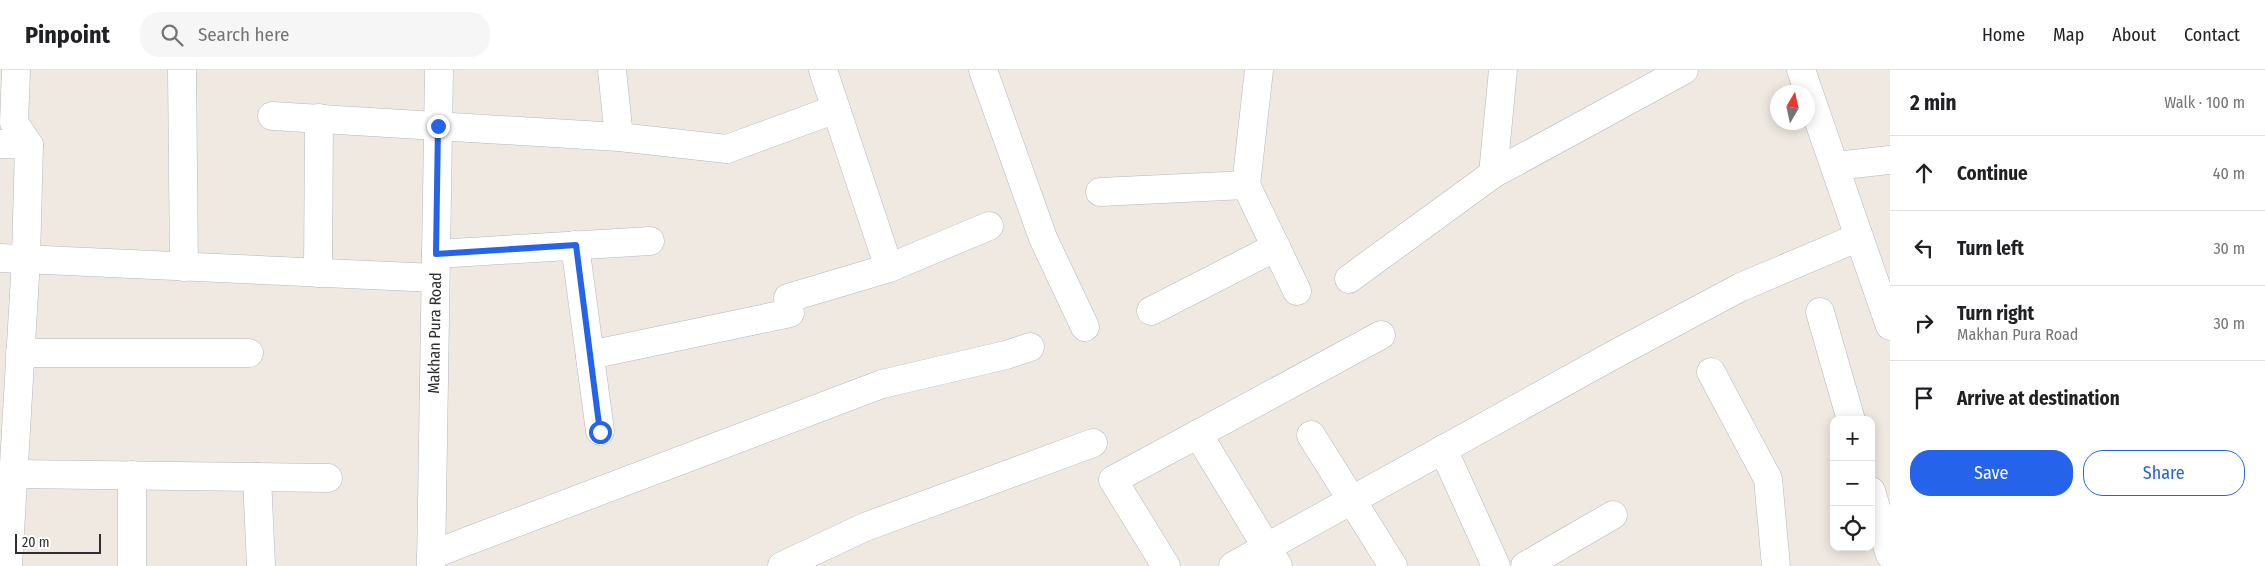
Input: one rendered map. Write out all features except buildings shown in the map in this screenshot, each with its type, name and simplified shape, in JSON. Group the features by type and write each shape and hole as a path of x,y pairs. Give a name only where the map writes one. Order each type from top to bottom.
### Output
{"street":[{"path":"8,566 20,353 13,258 29,145 14,123 16,70"},
{"path":"182,70 184,266"},
{"name":"Makhan Pura Road","path":"431,560 439,70"},
{"path":"612,70 620,137"},
{"path":"823,70 889,268"},
{"path":"983,70 1043,238 1085,327"},
{"path":"1259,70 1246,185 1297,291"},
{"path":"1493,174 1503,70"},
{"path":"1349,279 1493,174 1684,70"},
{"path":"1801,70 1860,237 1884,292 1890,326"},
{"path":"272,116 620,137 727,149 836,109"},
{"path":"318,273 319,118"},
{"path":"0,144 29,145"},
{"path":"1835,166 1890,160"},
{"path":"1100,192 1246,185"},
{"path":"590,355 790,313 788,298 889,268 989,226"},
{"path":"1233,566 1273,557 1351,500 1741,287 1860,237"},
{"path":"13,258 318,273 435,266 576,245 650,241"},
{"path":"576,245 600,432"},
{"path":"1151,311 1276,247"},
{"path":"1820,312 1850,416"},
{"path":"1166,566 1113,480 1381,335"},
{"path":"431,560 882,384 1006,355 1030,347"},
{"path":"20,353 249,353"},
{"path":"1711,372 1768,479 1776,566"},
{"path":"1198,434 1273,557"},
{"path":"1311,435 1393,566"},
{"path":"782,566 865,527 1093,443"},
{"path":"1443,449 1496,566"},
{"path":"14,474 328,478"},
{"path":"132,475 132,566"},
{"path":"256,477 262,566"},
{"path":"1875,504 1890,556"},
{"path":"1525,566 1613,515"},
{"path":"1874,566 1890,563"}],"route":[{"path":"438,126 436,254 576,245 600,432"}]}
